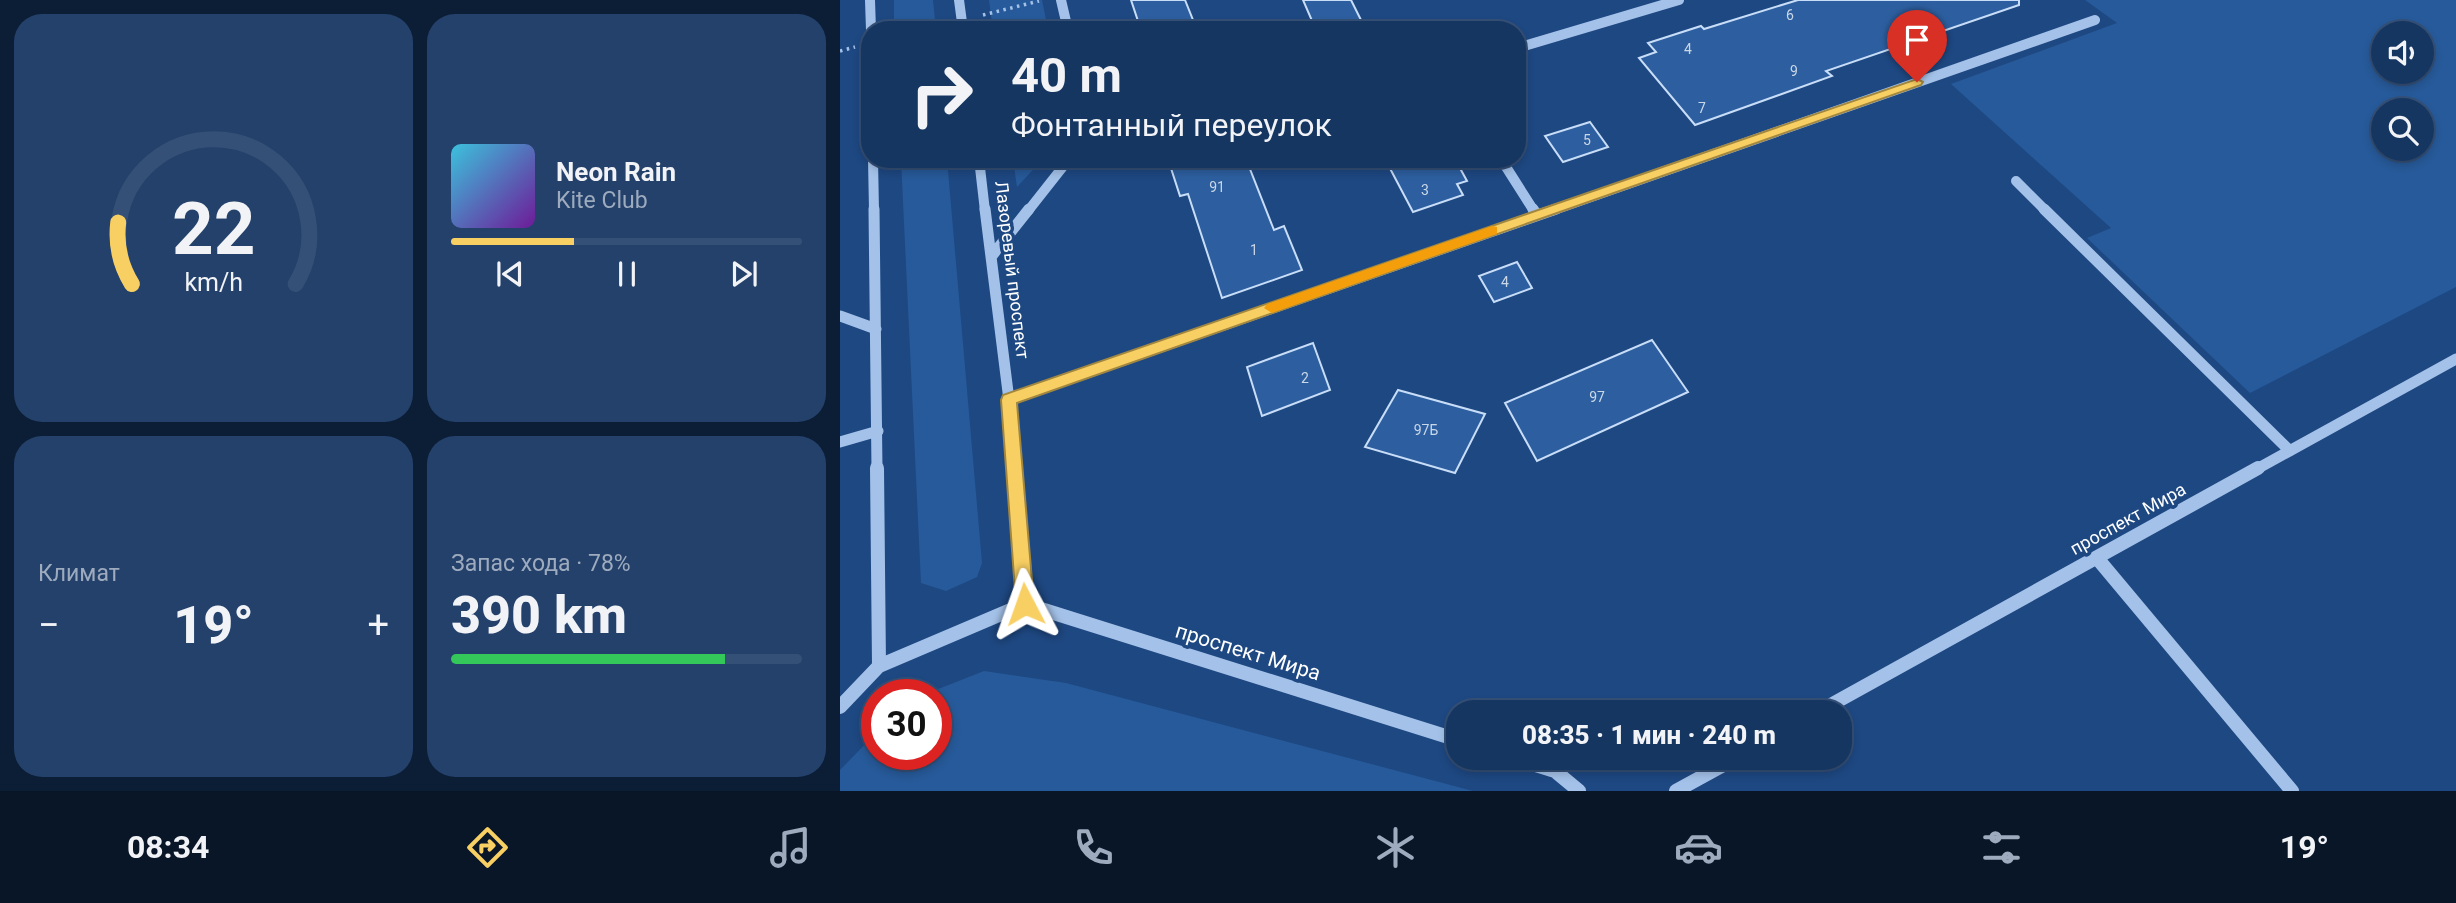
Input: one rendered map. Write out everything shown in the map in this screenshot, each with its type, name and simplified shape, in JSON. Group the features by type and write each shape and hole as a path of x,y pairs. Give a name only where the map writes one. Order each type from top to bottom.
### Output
{"street":[{"path":"870,0 871,21"},
{"path":"959,0 962,21"},
{"path":"1061,0 1066,21"},
{"path":"1526,45 1679,0"},
{"path":"1009,400 2095,20"},
{"path":"873,168 879,666"},
{"name":"Лазоревый проспект","path":"980,168 1009,400 1025,604"},
{"path":"991,257 1062,168"},
{"path":"1507,168 1536,215"},
{"path":"2016,181 2290,451"},
{"path":"840,316 876,329"},
{"name":"проспект Мира","path":"1840,700 2456,359"},
{"path":"840,442 878,431"},
{"path":"2097,558 2292,791"},
{"path":"840,707 879,666 1025,604"},
{"name":"проспект Мира","path":"1025,604 1446,736"},
{"path":"1552,770 1579,791"},
{"path":"1676,791 1714,770"}],"shaded area":[{"path":"894,0 933,0 935,21 894,21"},
{"path":"989,0 1042,0 1046,21 992,21"},
{"path":"2085,0 2456,0 2456,287 2250,393 2087,238 2111,228 1951,84 2117,23"},
{"path":"901,168 948,168 982,563 977,577 946,591 921,583"},
{"path":"1014,168 1035,168 1017,187"},
{"path":"984,671 1066,683 1473,791 840,791 840,770 861,748 861,770 952,770 952,684"}],"building":[{"path":"1131,0 1185,0 1193,21 1138,21"},
{"path":"1303,0 1351,0 1362,21 1312,21"},
{"path":"1798,0 2019,0 2019,5 1826,71 1832,76 1695,125 1639,58 1656,52 1648,43"},
{"path":"1590,122 1608,147 1563,162 1545,136"},
{"path":"1171,168 1250,168 1274,230 1284,226 1302,270 1222,298 1188,194 1180,196"},
{"path":"1390,168 1460,168 1467,181 1457,184 1463,195 1413,212"},
{"path":"1517,262 1532,288 1494,302 1479,276"},
{"path":"1652,340 1688,392 1537,461 1505,403"},
{"path":"1313,343 1330,390 1262,416 1247,367"},
{"path":"1398,390 1485,414 1455,473 1365,447"}],"slow traffic":[{"path":"1272,308 1492,231"}],"route":[{"path":"1025,604 1009,400 1917,82"}]}
